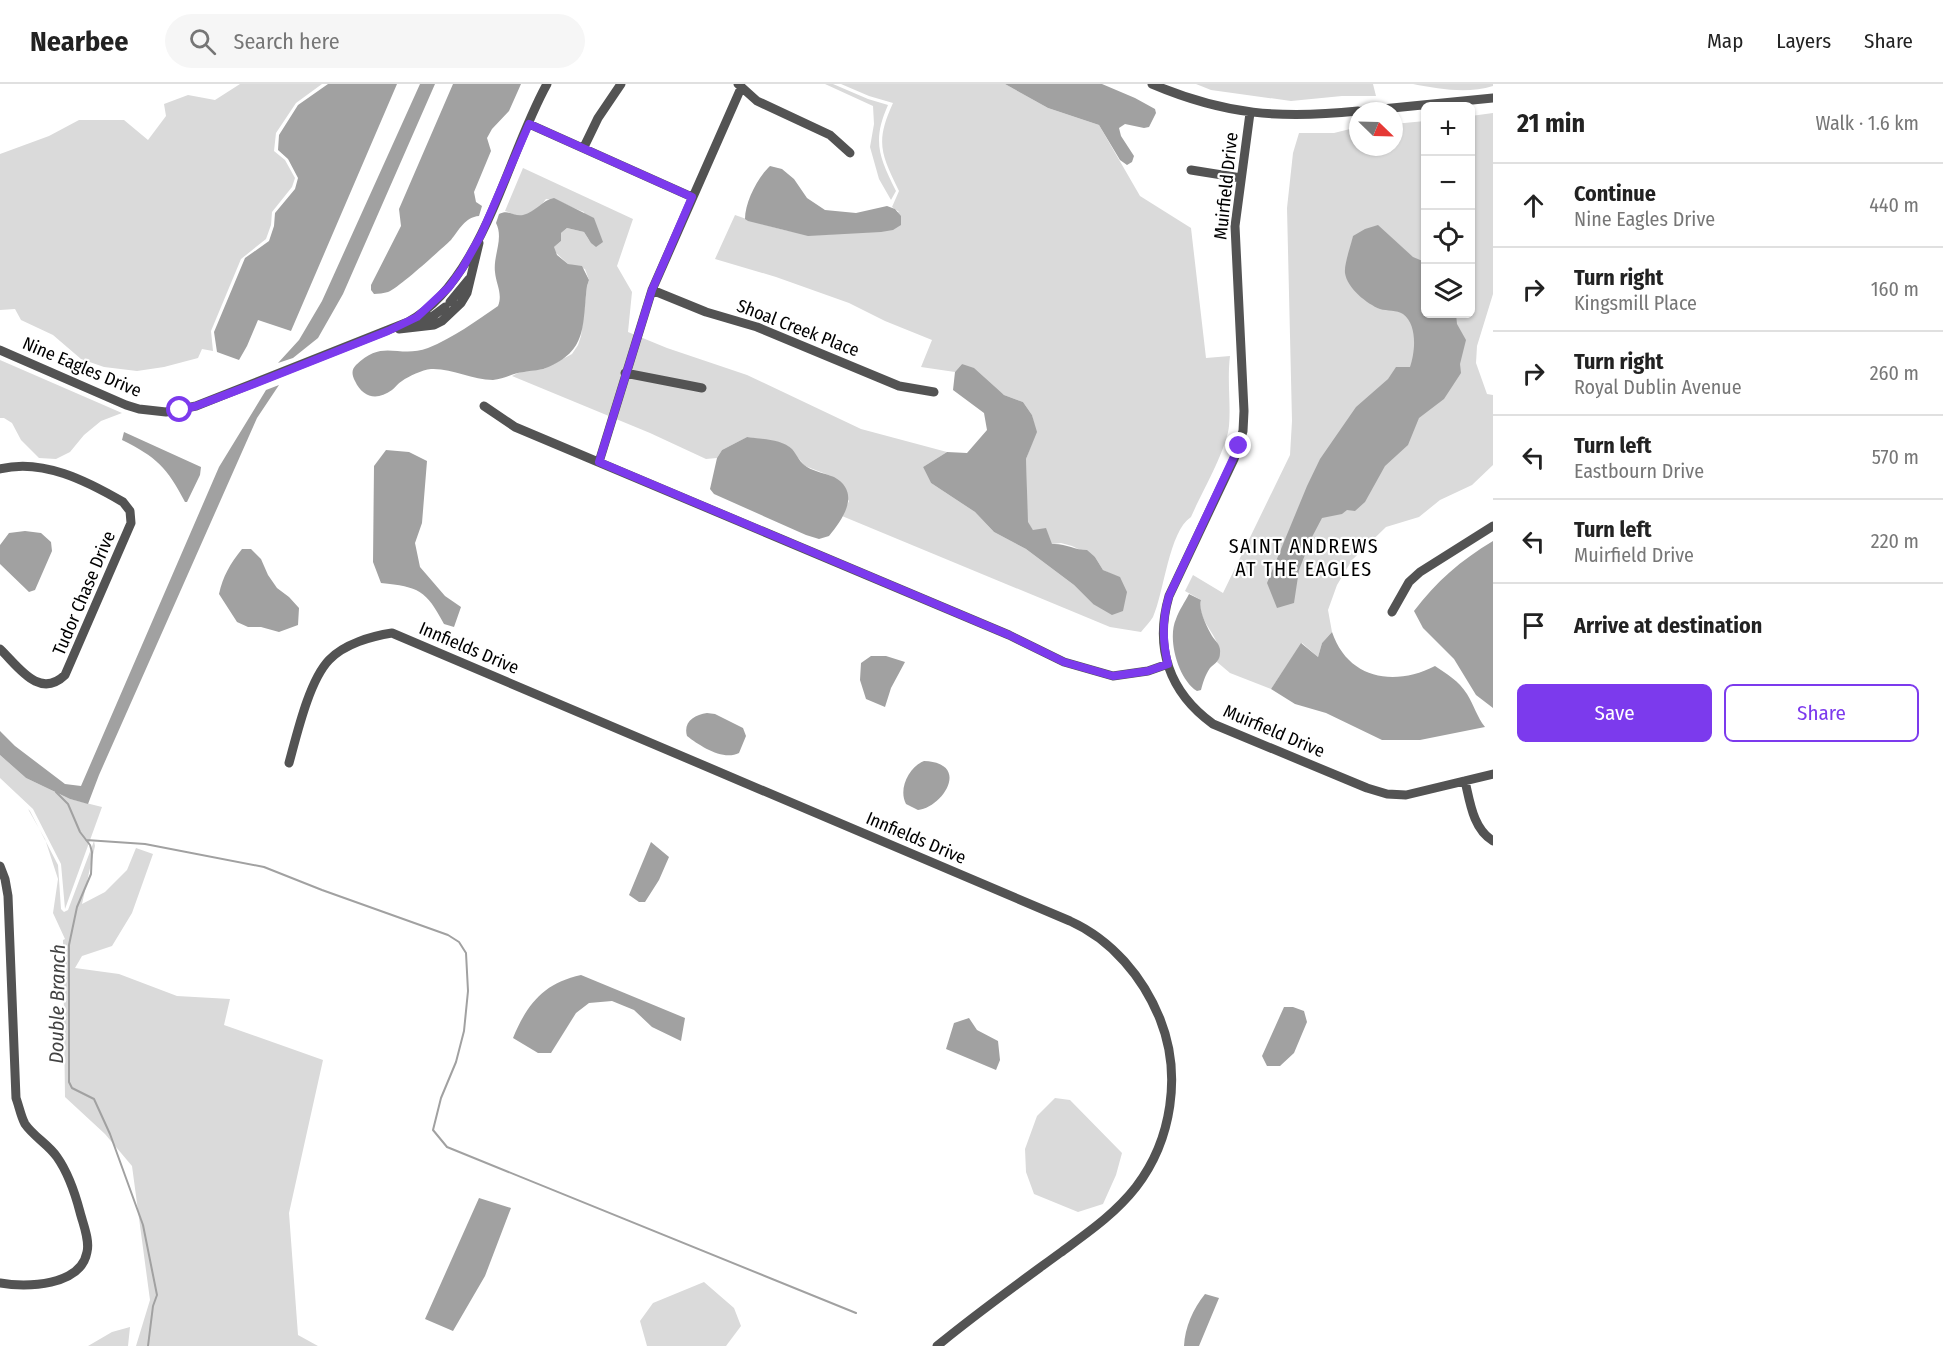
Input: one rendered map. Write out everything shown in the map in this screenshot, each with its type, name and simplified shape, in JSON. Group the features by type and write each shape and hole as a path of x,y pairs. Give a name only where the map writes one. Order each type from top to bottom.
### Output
{"street":[{"name":"Nine Eagles Drive","path":"0,350 126,405 166,412 207,402 388,331 417,317 449,287 481,235 547,84"},
{"path":"584,147 598,118 621,84"},
{"path":"1152,84 1210,105 1250,113 1316,116 1349,112"},
{"path":"599,462 652,290 739,86 757,101 830,135 850,153"},
{"path":"1403,107 1493,98"},
{"name":"Muirfield Drive","path":"1250,113 1235,226 1243,431 1234,459 1169,596 1164,612 1163,629 1164,649 1168,664 1175,683 1184,697 1213,724 1367,788 1387,794 1407,795 1493,774"},
{"path":"529,124 692,197"},
{"path":"1191,170 1241,178"},
{"name":"Nine Eagles Drive","path":"388,331 434,325 442,321 461,303 467,293 481,235"},
{"name":"Nine Eagles Drive","path":"388,331 433,316 463,288 473,272"},
{"name":"Shoal Creek Place","path":"652,290 706,312 757,327 899,386 934,392"},
{"path":"625,373 702,388"},
{"path":"484,406 515,427 1009,635 1044,654 1079,668 1113,676 1148,671 1168,664"},
{"name":"Tudor Chase Drive","path":"0,469 23,465 57,471 123,502 130,511 131,523 65,675 55,683 39,684 0,649"},
{"path":"1392,612 1409,582 1420,572 1493,526"},
{"name":"Innfields Drive","path":"289,763 314,685 329,660 352,645 374,636 392,633 1070,921 1112,949 1146,990 1167,1040 1172,1095 1169,1115 1158,1148 1136,1188 1107,1218 937,1346"},
{"path":"1465,781 1478,825 1493,841"},
{"path":"0,866 8,896 16,1098 24,1123 57,1157 68,1176 75,1192 88,1243 87,1253 78,1270 66,1278 16,1286 0,1283"}],"shaded area":[{"path":"240,84 322,84 296,103 276,133 274,151 285,160 295,178 292,187 272,212 271,225 266,239 241,259 211,331 213,351 202,349 198,358 137,371 104,367 81,359 53,335 21,320 15,309 0,310 0,154 49,136 79,120 124,120 148,140 166,116 164,104 188,95 215,100"},
{"path":"328,84 397,84 291,331 258,320 239,360 217,352 214,332 245,258 269,241 275,213 295,189 298,178 288,159 278,150 279,135 298,105"},
{"path":"420,84 435,84 343,294 318,338 293,358 278,363 299,340 322,301"},
{"path":"453,84 521,84 509,111 492,129 487,138 491,151 474,192 476,202 482,206 479,216 466,221 451,240 401,283 388,292 374,294 371,285 401,226 399,209"},
{"path":"825,84 833,84 888,105 879,139 885,168 896,191 891,200 879,179 870,147 874,124 873,106"},
{"path":"841,84 1005,84 1048,108 1099,125 1140,196 1191,228 1206,358 1230,356 1229,426 1224,447 1213,472 1191,517 1177,535 1153,617 1141,632 1110,627 842,516 849,501 831,476 805,466 788,446 747,437 722,450 717,458 706,459 650,433 512,376 520,372 544,369 572,354 581,336 589,280 585,269 568,264 554,251 554,247 561,241 561,233 567,228 584,232 589,240 584,212 561,202 546,199 527,215 516,215 505,211 523,168 633,219 617,266 632,292 628,332 747,375 861,429 947,452 923,467 931,483 975,512 994,532 1026,549 1074,585 1093,604 1120,578 1103,570 1095,557 1072,546 1061,543 1052,544 1033,530 1027,522 1026,459 1036,432 1032,415 1023,402 1004,395 962,364 955,372 921,367 932,340 849,303 776,277 715,259 735,215 786,230 827,235 854,229 899,212 892,207 899,191 882,148 884,128 893,103"},
{"path":"1005,84 1102,84 1135,98 1155,109 1156,113 1149,127 1125,124 1119,128 1121,136 1134,156 1132,162 1127,165 1120,160 1099,125 1048,108"},
{"path":"1196,84 1373,84 1376,96 1342,96 1291,101 1211,90"},
{"path":"1413,84 1493,84 1493,86 1463,90"},
{"path":"1493,113 1493,294 1477,346 1476,363 1487,394 1493,395 1493,465 1472,485 1440,500 1419,517 1386,527 1352,560 1337,585 1328,610 1332,632 1322,643 1318,657 1302,643 1271,689 1230,673 1217,662 1218,646 1200,608 1201,600 1185,591 1193,575 1223,593 1290,455 1292,421 1287,208 1293,153 1299,133 1334,133 1349,129 1349,156 1403,156 1403,123 1421,121 1421,318 1475,318 1475,115"},
{"path":"770,166 782,169 794,179 807,198 825,210 856,213 887,206 895,209 901,216 901,225 893,230 881,232 808,236 748,221 745,219 746,212 753,190"},
{"path":"554,198 594,218 603,242 596,247 584,232 567,228 561,233 561,241 554,247 557,255 568,264 582,266 589,280 583,325 576,345 569,354 543,369 493,380 447,370 431,369 408,377 381,396 371,396 358,387 353,371 356,365 374,352 408,352 428,348 455,334 498,306 500,293 495,266 499,241 496,223 499,214 506,212 523,215"},
{"path":"1378,225 1413,257 1421,260 1421,318 1456,318 1457,324 1466,340 1460,364 1461,373 1444,399 1419,418 1408,445 1385,466 1365,502 1355,511 1347,510 1342,514 1322,518 1299,570 1294,603 1277,608 1267,583 1320,459 1356,407 1388,379 1396,367 1410,367 1412,361 1414,339 1408,319 1401,313 1380,309 1369,303 1354,290 1347,279 1345,269 1353,236"},
{"path":"0,360 122,413 101,421 84,435 70,452 56,459 39,458 21,440 12,423 0,418"},
{"path":"962,364 974,368 1004,395 1023,402 1032,415 1037,432 1026,459 1028,522 1033,530 1046,528 1052,544 1087,550 1095,557 1103,570 1120,577 1127,592 1123,611 1112,615 1093,604 1074,585 1026,549 994,532 975,512 931,483 923,467 947,452 967,453 987,430 984,413 953,390 955,372"},
{"path":"279,385 257,418 88,804 70,799 26,778 0,755 0,731 15,746 65,784 81,786 219,467 266,390"},
{"path":"124,432 201,467 200,475 187,502 160,464 122,440"},
{"path":"747,437 783,443 792,449 807,467 834,477 842,483 847,490 847,505 840,521 829,536 819,539 806,535 714,494 710,489 717,458 722,450"},
{"path":"386,450 409,452 427,461 422,523 415,543 420,567 445,596 461,607 454,627 444,624 432,604 420,592 404,586 381,583 373,562 374,466"},
{"path":"25,531 41,533 51,542 52,551 35,590 29,592 0,564 0,545 9,533"},
{"path":"1493,541 1493,708 1476,695 1454,659 1423,628 1414,611 1450,572"},
{"path":"242,549 251,549 261,559 277,588 299,608 298,625 279,632 261,627 248,627 237,622 219,594 228,570"},
{"path":"1189,594 1201,600 1204,618 1220,650 1218,660 1208,671 1201,690 1197,691 1184,678 1176,658 1173,637 1176,619"},
{"path":"1332,632 1339,648 1349,660 1361,669 1374,674 1389,677 1404,676 1435,666 1464,689 1485,727 1420,740 1382,740 1326,713 1295,704 1271,689 1301,643 1318,657 1322,643"},
{"path":"871,656 886,656 905,662 891,688 885,707 866,699 860,680 861,663"},
{"path":"715,714 743,728 746,736 739,753 719,754 687,736 688,723 698,715"},
{"path":"0,755 26,778 70,799 102,807 65,909 61,864 33,809 0,778"},
{"path":"924,761 939,764 947,769 950,777 948,786 936,802 918,810 906,804 903,792 910,773"},
{"path":"46,841 58,865 61,909 64,912 68,910 94,841 95,846 82,904 105,892 127,870 136,848 153,854 132,913 112,946 82,956 75,968 119,974 177,996 230,999 224,1025 323,1060 289,1213 298,1335 318,1346 136,1346 150,1300 132,1166 105,1134 65,1097 63,940 65,939 53,913 58,879"},
{"path":"651,842 669,857 659,880 645,902 639,902 629,895"},
{"path":"581,975 685,1018 681,1041 652,1027 634,1010 612,1001 589,1003 576,1013 551,1053 538,1053 513,1038 524,1015 538,997 557,983"},
{"path":"1284,1007 1304,1011 1307,1022 1294,1053 1280,1066 1267,1066 1262,1056"},
{"path":"969,1018 977,1030 998,1041 1000,1060 996,1070 946,1049 954,1023"},
{"path":"1055,1098 1070,1100 1122,1153 1116,1175 1103,1204 1078,1212 1034,1194 1026,1172 1025,1149 1037,1116"},
{"path":"479,1198 511,1208 485,1276 453,1331 425,1319"},
{"path":"704,1282 734,1308 741,1326 726,1346 647,1346 640,1321 653,1303"},
{"path":"1205,1294 1219,1298 1199,1346 1184,1346 1190,1319"},
{"path":"130,1327 128,1346 88,1346 112,1332"}],"waterway":[{"name":"Double Branch","path":"56,792 68,804 92,852 91,874 77,907 69,945 69,1082 72,1088 94,1099 110,1134 143,1225 157,1295 153,1306 148,1346"},
{"path":"86,840 145,844 264,867 448,935 459,942 466,953 468,991 464,1031 456,1062 441,1098 433,1130 447,1147 856,1313"}],"district":[{"name":"SAINT ANDREWS AT THE EAGLES","path":"1304,558"}],"route":[{"path":"180,410 254,384 388,331 417,317 449,287 462,269 481,235 529,124 692,197 652,290 599,462 708,510 1009,635 1044,654 1079,668 1113,676 1148,671 1168,664 1164,649 1163,629 1164,612 1169,596 1239,446"}]}
